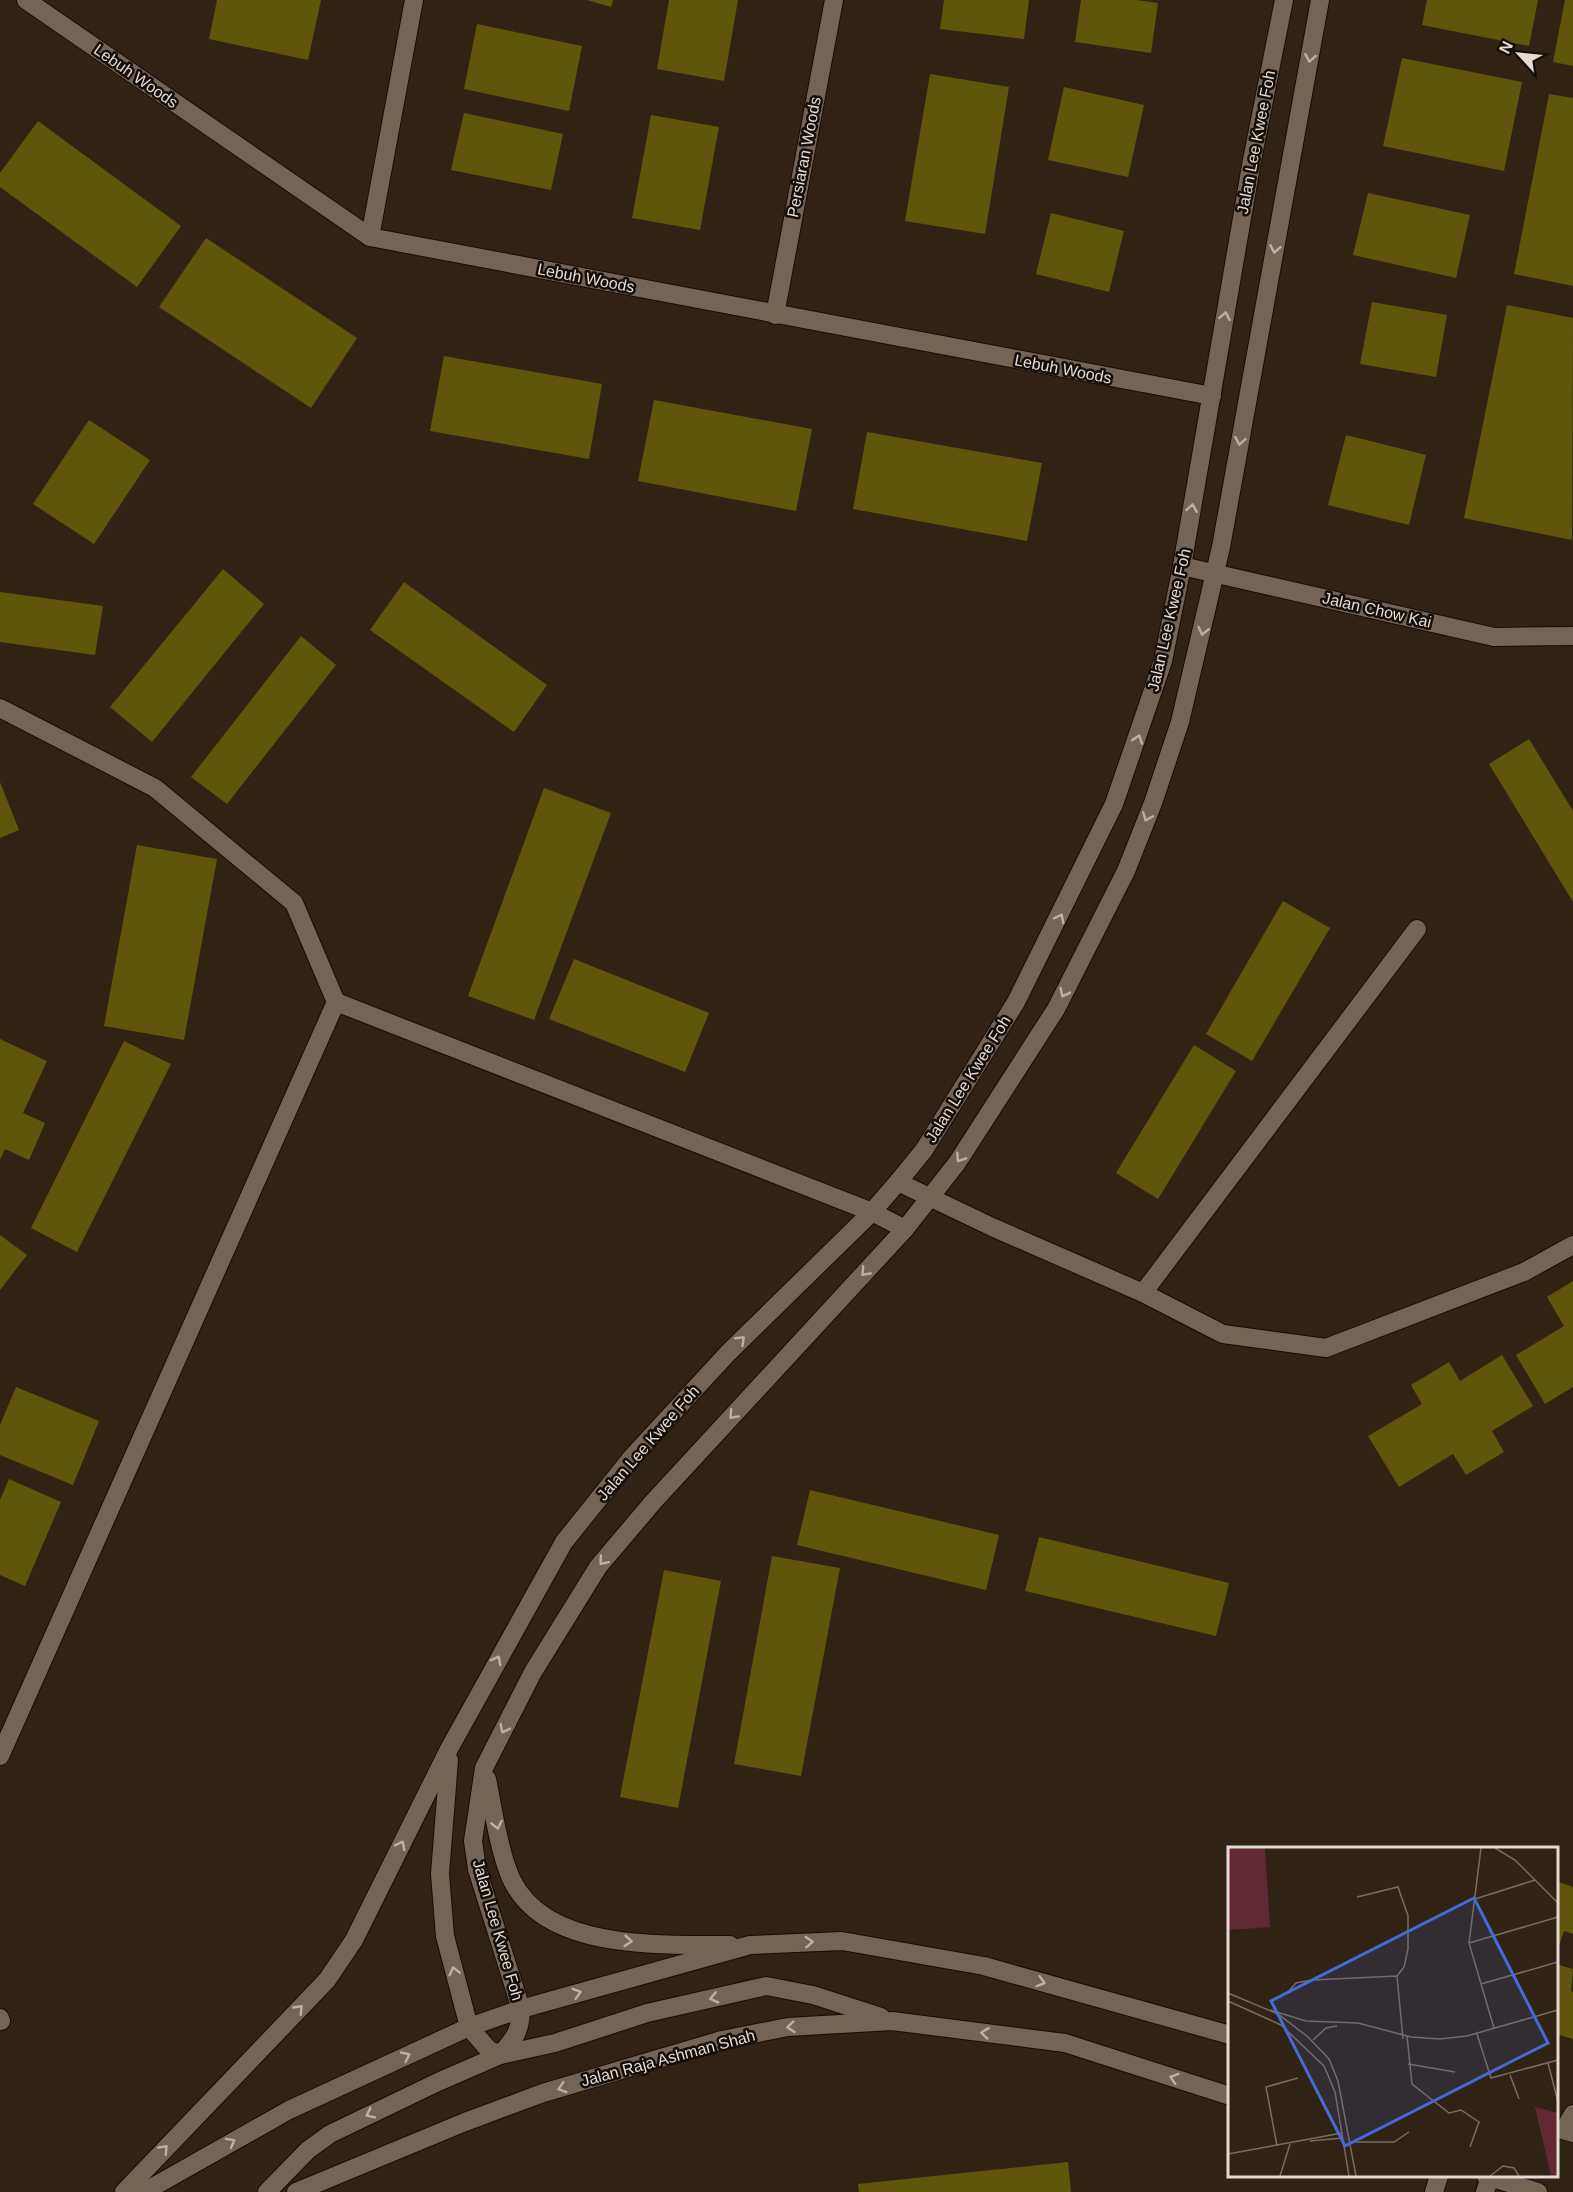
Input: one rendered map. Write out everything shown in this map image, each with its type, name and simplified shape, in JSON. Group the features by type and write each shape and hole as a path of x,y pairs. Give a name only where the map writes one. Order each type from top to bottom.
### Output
{"main road":[{"name":"Lebuh Woods","path":"26,0 370,237 1212,396"},
{"path":"370,237 414,0"},
{"name":"Persiaran Woods","path":"775,315 834,0"},
{"name":"Jalan Lee Kwee Foh","path":"469,2027 445,1936 440,1874 449,1749 564,1542 633,1456 728,1353 872,1212 924,1150 1016,1002 1114,804 1163,661 1182,566 1252,160 1284,0"},
{"name":"Jalan Lee Kwee Foh","path":"521,2009 477,1869 473,1841 484,1768 533,1672 598,1568 653,1502 905,1229 957,1163 1056,1009 1126,870 1153,803 1180,722 1216,574 1320,0"},
{"name":"Jalan Chow Kai","path":"1182,566 1494,637 1573,636"},
{"path":"0,708 155,788 294,903 336,1002 872,1212 905,1229"},
{"path":"1143,1293 1417,929"},
{"path":"0,1756 336,1002"},
{"path":"898,1182 992,1227 1143,1293 1223,1334 1326,1348 1524,1272 1573,1245"},
{"path":"124,2192 327,1980 354,1940 449,1749"},
{"path":"484,1768 507,1870 527,1902 564,1928 601,1939 622,1941 750,1945 842,1941 984,1966 1228,2034"},
{"path":"144,2192 289,2110 469,2027 521,2009 750,1945"},
{"path":"267,2192 308,2150 330,2134 438,2082 500,2055 555,2043 647,2013 766,1986 813,1995 892,2021"},
{"path":"500,2055 517,2037 521,2026 521,2009"},
{"name":"Jalan Raja Ashman Shah","path":"296,2192 465,2122 543,2093 722,2040 788,2027 892,2021 1065,2043 1228,2095"},
{"path":"469,2027 483,2045 500,2055"},
{"path":"1564,2130 1573,2114"},
{"path":"1434,2192 1438,2177"},
{"path":"1487,2181 1538,2192"}],"building":[{"path":"217,0 321,0 308,60 209,39"},
{"path":"587,0 613,0 611,7"},
{"path":"669,0 738,0 724,81 657,69"},
{"path":"944,0 1029,0 1024,39 940,29"},
{"path":"1081,0 1136,0 1158,3 1151,53 1075,42"},
{"path":"1427,0 1538,0 1529,46 1422,25"},
{"path":"1565,0 1573,0 1573,66 1553,62"},
{"path":"477,24 582,46 569,111 464,89"},
{"path":"1402,58 1522,82 1504,171 1383,146"},
{"path":"930,74 1009,87 985,234 905,221"},
{"path":"1064,87 1144,105 1128,177 1048,160"},
{"path":"1549,94 1573,98 1573,286 1514,274"},
{"path":"464,113 563,134 551,190 451,170"},
{"path":"651,115 719,127 700,230 632,218"},
{"path":"38,121 181,226 137,287 0,187 0,173"},
{"path":"1368,193 1470,215 1456,278 1353,255"},
{"path":"1051,213 1124,231 1109,292 1036,274"},
{"path":"206,238 357,338 311,408 159,307"},
{"path":"1372,302 1447,315 1436,377 1360,364"},
{"path":"1507,305 1573,318 1572,540 1464,518"},
{"path":"444,356 602,384 589,459 430,431"},
{"path":"654,400 812,429 796,511 638,481"},
{"path":"89,420 150,460 94,544 33,504"},
{"path":"867,432 1042,463 1027,541 853,509"},
{"path":"1346,435 1426,455 1409,525 1328,505"},
{"path":"223,569 264,604 152,742 110,707"},
{"path":"404,582 547,685 514,732 370,630"},
{"path":"0,592 103,606 95,655 0,642"},
{"path":"301,636 336,665 227,804 191,777"},
{"path":"1529,739 1573,811 1573,902 1489,764"},
{"path":"0,782 19,830 0,838"},
{"path":"544,788 611,813 534,1020 468,996"},
{"path":"137,845 217,859 184,1040 104,1026"},
{"path":"1283,901 1330,928 1252,1061 1206,1034"},
{"path":"574,959 709,1013 685,1072 549,1019"},
{"path":"0,1039 47,1061 23,1113 45,1123 29,1160 5,1149 0,1160"},
{"path":"124,1041 171,1064 77,1252 31,1228"},
{"path":"1194,1045 1236,1071 1158,1199 1116,1173"},
{"path":"0,1235 27,1255 0,1290"},
{"path":"1573,1281 1573,1387 1545,1404 1516,1355 1564,1326 1547,1297"},
{"path":"1502,1355 1533,1406 1492,1431 1504,1452 1466,1475 1453,1454 1399,1487 1368,1436 1422,1404 1411,1385 1449,1362 1460,1381"},
{"path":"16,1387 99,1421 73,1485 0,1455 0,1425"},
{"path":"9,1479 61,1502 25,1586 0,1575 0,1500"},
{"path":"810,1490 999,1535 986,1590 797,1545"},
{"path":"1039,1537 1229,1583 1216,1636 1025,1591"},
{"path":"772,1556 840,1568 801,1776 734,1764"},
{"path":"664,1570 721,1581 678,1808 620,1797"},
{"path":"1558,1882 1573,1887 1573,1934 1564,1931 1558,1949"},
{"path":"1558,1965 1573,1969 1571,1991 1573,1992 1573,2039 1558,2035"},
{"path":"1068,2162 1071,2192 859,2192 858,2184"}]}
